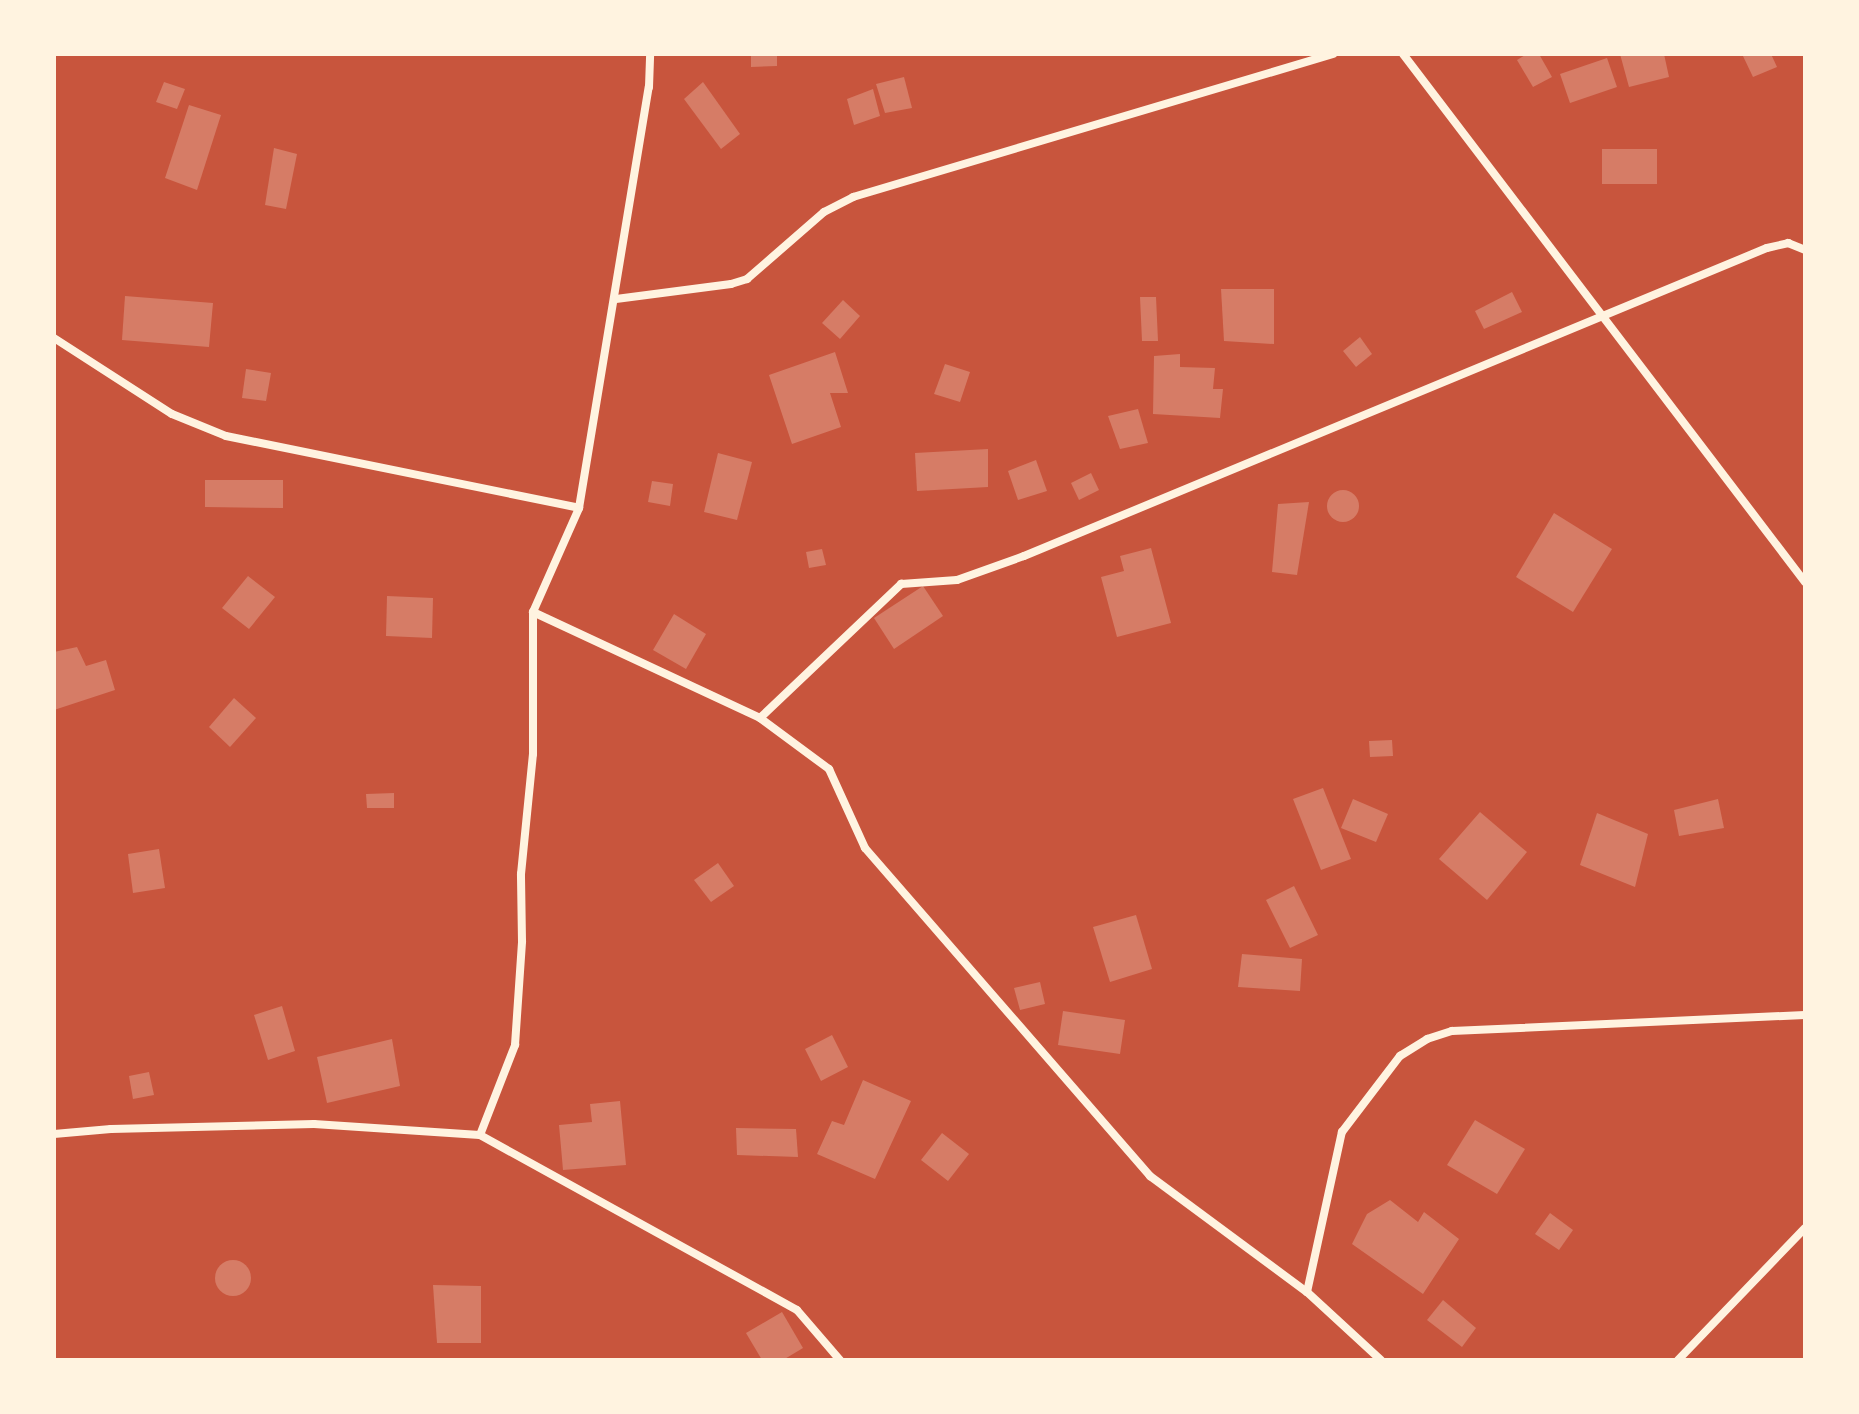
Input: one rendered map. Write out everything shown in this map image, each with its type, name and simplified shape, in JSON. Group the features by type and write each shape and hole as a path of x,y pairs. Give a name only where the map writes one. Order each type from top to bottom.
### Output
{"street":[{"path":"480,1135 515,1045 522,941 521,874 533,754 533,612 579,508 616,299 649,87 650,54"},
{"path":"616,299 739,282 766,266 824,212 853,197 1333,54"},
{"path":"1403,54 1805,582"},
{"path":"760,718 901,584 957,580 1024,556 1767,248 1788,243 1805,250"},
{"path":"54,338 172,414 226,436 579,508"},
{"path":"533,612 760,718 829,769 865,848 1150,1176 1307,1292 1381,1360"},
{"path":"1307,1292 1342,1132 1400,1056 1427,1039 1452,1031 1805,1015"},
{"path":"54,1134 111,1129 314,1124 480,1135 797,1310 840,1360"},
{"path":"1678,1360 1805,1228"}],"building":[{"path":"751,54 777,54 777,66 751,67"},
{"path":"1527,54 1539,54 1552,77 1533,87 1517,60"},
{"path":"1620,54 1664,54 1669,77 1629,87"},
{"path":"1742,54 1771,54 1777,67 1753,77"},
{"path":"1607,58 1617,87 1570,103 1560,74"},
{"path":"904,77 912,108 885,113 876,84"},
{"path":"164,82 185,89 177,109 156,102"},
{"path":"703,82 740,134 721,149 684,99"},
{"path":"873,89 880,116 854,125 847,99"},
{"path":"189,105 221,115 197,190 165,178"},
{"path":"274,148 297,154 286,209 265,205"},
{"path":"1602,149 1657,149 1657,184 1602,184"},
{"path":"1221,289 1274,289 1274,344 1224,341"},
{"path":"1512,292 1522,312 1484,329 1475,311"},
{"path":"125,296 213,303 209,347 122,340"},
{"path":"1140,297 1156,297 1158,341 1142,341"},
{"path":"843,300 860,316 840,339 822,323"},
{"path":"1360,337 1372,354 1356,367 1343,351"},
{"path":"835,352 848,393 830,393 841,427 792,444 769,375"},
{"path":"1180,354 1180,367 1215,368 1213,389 1223,389 1220,418 1153,414 1154,356"},
{"path":"945,364 970,372 960,402 934,394"},
{"path":"246,369 271,373 266,401 242,398"},
{"path":"1138,409 1148,443 1120,449 1108,416"},
{"path":"988,449 988,487 917,491 915,453"},
{"path":"718,453 752,462 737,520 704,512"},
{"path":"1036,460 1047,491 1018,500 1008,471"},
{"path":"1091,473 1099,490 1079,500 1071,483"},
{"path":"205,480 283,480 283,508 205,507"},
{"path":"652,481 673,484 670,506 648,502"},
{"path":"1343,490 1354,495 1359,506 1354,517 1343,522 1332,517 1327,506 1332,495"},
{"path":"1309,502 1297,575 1272,572 1278,504"},
{"path":"1554,513 1612,549 1573,612 1516,577"},
{"path":"1151,548 1171,623 1117,637 1101,577 1124,571 1120,556"},
{"path":"822,549 826,565 809,568 806,552"},
{"path":"248,576 275,597 249,629 222,608"},
{"path":"923,586 943,616 894,649 874,618"},
{"path":"387,596 433,598 432,638 386,636"},
{"path":"674,614 706,634 686,669 653,650"},
{"path":"77,647 86,666 106,660 115,690 54,710 54,652"},
{"path":"234,698 256,718 230,747 209,727"},
{"path":"1392,740 1393,756 1370,757 1369,741"},
{"path":"1323,788 1351,859 1321,870 1293,799"},
{"path":"394,793 394,808 367,808 366,794"},
{"path":"1353,799 1388,814 1376,842 1341,828"},
{"path":"1718,799 1724,828 1679,836 1674,810"},
{"path":"1480,812 1527,852 1487,900 1439,859"},
{"path":"1597,813 1648,834 1635,887 1580,865"},
{"path":"159,849 165,888 133,893 128,854"},
{"path":"718,863 734,886 711,902 694,880"},
{"path":"1294,886 1318,935 1290,948 1266,900"},
{"path":"1136,915 1152,969 1110,982 1093,927"},
{"path":"1242,954 1302,959 1300,991 1238,987"},
{"path":"1040,982 1045,1004 1020,1010 1014,988"},
{"path":"282,1006 295,1051 268,1060 254,1015"},
{"path":"1063,1011 1125,1020 1120,1054 1058,1045"},
{"path":"832,1035 848,1067 821,1081 805,1049"},
{"path":"392,1039 400,1086 327,1103 317,1057"},
{"path":"149,1072 154,1095 133,1099 129,1076"},
{"path":"863,1080 911,1101 875,1179 817,1154 832,1121 844,1125"},
{"path":"620,1101 626,1165 563,1170 559,1125 592,1122 590,1104"},
{"path":"1475,1120 1525,1149 1497,1194 1447,1165"},
{"path":"736,1128 796,1129 798,1157 737,1155"},
{"path":"942,1133 969,1154 948,1181 921,1160"},
{"path":"1390,1200 1418,1222 1424,1212 1459,1239 1423,1294 1352,1244 1367,1214"},
{"path":"1550,1213 1573,1230 1559,1250 1535,1234"},
{"path":"233,1260 246,1265 251,1278 246,1291 233,1296 220,1291 215,1278 220,1265"},
{"path":"433,1285 481,1286 481,1343 437,1343"},
{"path":"1443,1300 1476,1328 1462,1347 1427,1320"},
{"path":"782,1312 803,1348 783,1360 762,1360 746,1333"}]}
